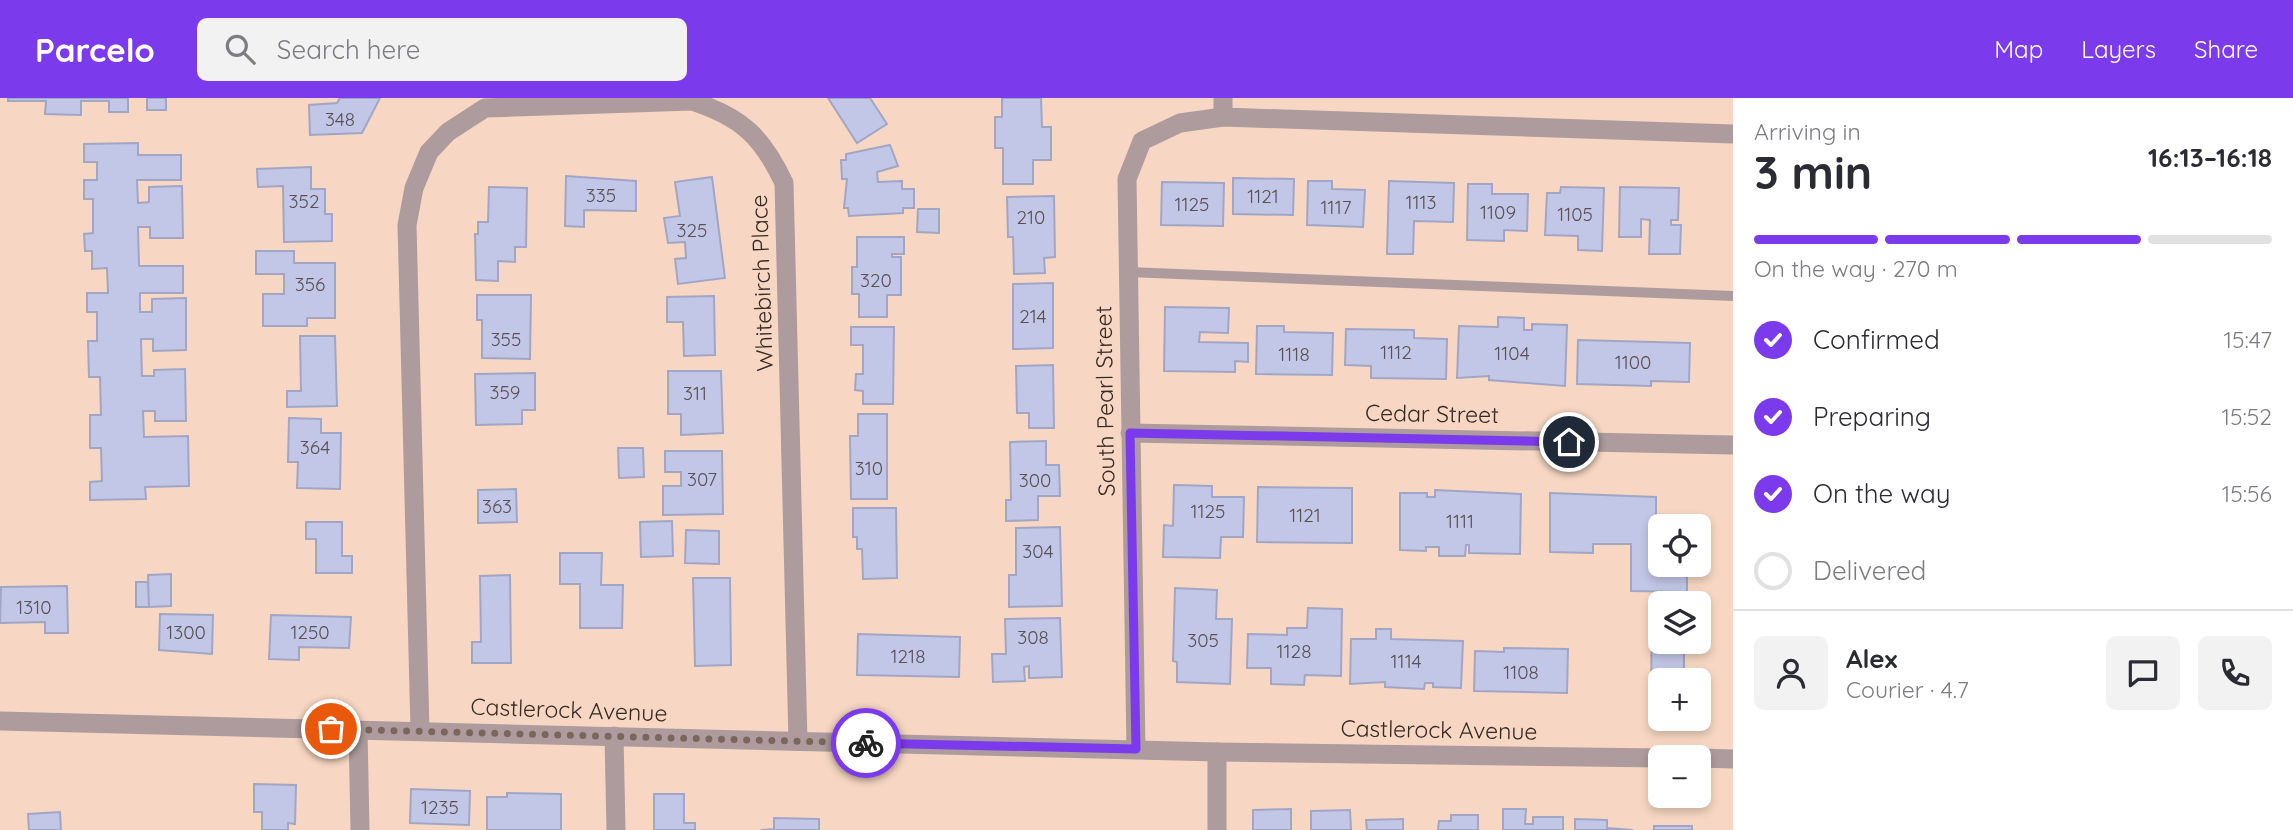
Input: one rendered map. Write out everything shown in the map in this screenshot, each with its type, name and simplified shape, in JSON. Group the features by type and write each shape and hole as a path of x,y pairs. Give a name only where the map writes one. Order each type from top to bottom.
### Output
{"street":[{"name":"Whitebirch Place","path":"421,730 407,225 414,188 429,152 448,132 485,108 692,101 722,111 741,123 769,150 784,183 798,741"},
{"name":"South Pearl Street","path":"1136,749 1127,178 1142,141 1223,107 1733,134"},
{"name":"Cedar Street","path":"1130,433 1733,445"},
{"name":"Castlerock Avenue","path":"0,721 1217,752 1648,758"},
{"path":"358,730 360,830"},
{"path":"614,736 616,830"},
{"path":"1217,752 1217,830"},
{"path":"1711,758 1733,759"}],"lane":[{"path":"1128,272 1733,296"}],"building":[{"path":"8,98 128,98 128,112 109,112 109,101 81,101 81,115 45,114 46,101 8,101"},
{"path":"147,98 166,98 166,110 147,110"},
{"path":"340,98 380,98 362,133 310,135 309,105 337,103"},
{"path":"828,98 870,98 887,124 857,143"},
{"path":"1002,98 1041,98 1042,127 1051,127 1051,160 1033,160 1033,184 1003,184 1003,148 995,148 995,117 1002,117"},
{"path":"138,143 138,155 181,155 181,180 137,180 138,203 149,202 149,187 182,186 183,238 150,238 150,227 138,227 139,266 183,266 183,293 140,293 140,312 152,312 152,299 186,298 186,350 153,351 153,339 141,339 142,376 154,376 154,370 185,369 186,421 155,421 155,411 143,411 144,437 188,436 189,486 145,487 146,499 90,500 90,482 102,481 101,448 90,448 90,415 101,415 100,377 89,377 88,341 97,341 97,312 87,312 87,293 108,293 107,268 92,269 92,251 85,251 84,234 93,233 93,199 84,199 84,180 97,180 97,162 84,162 84,144"},
{"path":"890,145 898,166 877,172 878,182 902,181 902,189 914,189 914,208 903,208 903,213 849,216 848,208 844,208 847,179 842,179 841,160 846,160 846,154"},
{"path":"311,167 311,189 325,189 325,214 332,214 332,241 284,242 283,186 258,187 257,169"},
{"path":"566,176 636,181 636,211 584,210 584,227 565,226"},
{"path":"712,177 725,278 678,284 675,259 686,258 685,242 668,243 664,218 680,216 675,182"},
{"path":"1233,178 1294,179 1293,215 1233,214"},
{"path":"1308,181 1332,181 1332,189 1365,190 1363,227 1307,225"},
{"path":"1389,181 1454,183 1453,222 1414,221 1413,254 1387,254"},
{"path":"1162,182 1224,183 1223,226 1161,225"},
{"path":"1468,184 1492,184 1492,194 1528,194 1527,231 1504,230 1504,241 1467,240"},
{"path":"489,187 527,188 526,247 515,247 515,262 498,261 498,281 476,280 475,234 478,234 478,222 488,222"},
{"path":"1561,187 1604,188 1602,251 1578,250 1578,236 1545,235 1547,193 1560,193"},
{"path":"1620,187 1679,188 1678,220 1671,220 1671,225 1681,225 1680,254 1649,254 1650,220 1641,219 1641,237 1619,237"},
{"path":"1054,196 1055,257 1044,258 1045,273 1014,274 1013,237 1008,237 1007,197"},
{"path":"918,209 939,209 939,233 917,232"},
{"path":"857,237 904,237 904,254 892,254 892,257 901,257 901,295 887,295 887,317 859,317 859,294 852,294 852,267 857,267"},
{"path":"256,251 294,251 294,263 335,263 335,318 307,318 307,326 263,326 263,294 284,294 284,274 256,274"},
{"path":"1053,283 1053,348 1013,349 1013,284"},
{"path":"477,295 531,295 530,359 482,358 482,320 477,320"},
{"path":"714,296 715,355 684,356 683,322 667,322 667,297"},
{"path":"1165,307 1229,308 1228,333 1200,332 1199,342 1248,343 1248,362 1235,361 1235,372 1164,371"},
{"path":"1498,317 1524,318 1524,330 1532,330 1532,324 1567,325 1565,386 1489,380 1489,376 1457,378 1459,326 1498,327"},
{"path":"1257,326 1284,326 1284,332 1333,333 1332,375 1256,374"},
{"path":"851,327 894,327 893,404 863,404 863,391 855,390 856,374 863,374 863,345 851,345"},
{"path":"1346,329 1414,330 1414,338 1447,339 1446,379 1371,378 1371,366 1345,365"},
{"path":"300,336 335,336 337,406 287,407 287,391 301,391"},
{"path":"1578,340 1690,343 1689,382 1651,381 1651,386 1577,384"},
{"path":"1053,365 1054,428 1029,428 1029,413 1017,413 1016,366"},
{"path":"668,371 721,371 723,433 681,435 681,414 668,414"},
{"path":"535,373 535,410 522,410 522,424 476,425 475,374"},
{"path":"858,414 887,414 887,499 851,499 850,436 858,436"},
{"path":"289,418 321,419 321,433 341,433 340,489 297,488 298,462 288,462"},
{"path":"1046,441 1046,465 1059,465 1060,496 1038,496 1038,520 1006,521 1006,500 1011,500 1010,442"},
{"path":"618,448 643,448 644,477 619,478"},
{"path":"665,451 722,451 723,514 663,515 663,486 681,486 681,472 665,472"},
{"path":"1174,485 1212,486 1212,497 1244,497 1243,537 1221,537 1220,558 1163,557 1164,525 1173,526"},
{"path":"1258,487 1352,488 1352,543 1257,542"},
{"path":"516,489 517,522 478,523 478,490"},
{"path":"1435,490 1521,494 1520,554 1469,553 1469,545 1466,545 1465,556 1439,556 1439,547 1426,547 1426,551 1400,550 1400,493 1427,493 1427,497 1435,497"},
{"path":"1550,493 1656,497 1656,514 1648,514 1648,577 1687,577 1687,591 1631,591 1631,544 1593,544 1593,553 1550,552"},
{"path":"853,508 896,508 897,578 863,579 862,549 857,549 857,537 853,537"},
{"path":"672,521 673,556 641,557 640,522"},
{"path":"306,522 342,522 342,556 352,556 352,573 316,573 316,539 306,539"},
{"path":"1060,527 1062,606 1009,607 1009,575 1016,575 1016,528"},
{"path":"686,530 719,531 719,564 685,563"},
{"path":"560,553 602,553 601,585 623,585 622,628 580,628 580,584 560,584"},
{"path":"171,574 171,606 149,607 148,575"},
{"path":"510,575 511,663 472,663 472,642 481,642 480,576"},
{"path":"693,578 730,578 731,665 695,666"},
{"path":"136,582 148,582 149,607 136,607"},
{"path":"67,586 68,633 45,633 45,622 0,623 1,587"},
{"path":"1175,588 1217,590 1216,619 1232,619 1230,684 1177,682 1177,662 1173,661"},
{"path":"1308,608 1342,609 1341,676 1305,675 1304,685 1271,684 1271,668 1247,668 1248,634 1287,635 1287,628 1307,628"},
{"path":"160,614 213,615 212,654 159,650"},
{"path":"271,615 351,617 349,648 299,647 299,660 269,659"},
{"path":"1060,618 1062,677 1029,678 1029,666 1024,667 1025,681 993,682 992,654 1006,654 1005,619"},
{"path":"1376,629 1391,629 1391,639 1463,641 1461,688 1433,687 1433,683 1425,683 1424,689 1385,687 1385,682 1350,684 1351,639 1376,639"},
{"path":"858,634 960,637 959,677 857,675"},
{"path":"1504,648 1568,649 1567,693 1474,691 1475,651 1504,652"},
{"path":"1651,654 1684,654 1684,668 1651,668"},
{"path":"254,784 296,785 295,824 288,823 288,830 262,830 262,812 254,812"},
{"path":"411,789 470,791 469,825 410,823"},
{"path":"507,793 561,794 561,830 487,830 487,797 507,797"},
{"path":"654,794 684,794 684,823 695,823 695,830 654,830"},
{"path":"1291,809 1291,830 1253,830 1253,810"},
{"path":"1503,809 1526,809 1525,824 1533,824 1533,817 1563,817 1563,830 1503,830"},
{"path":"1350,810 1351,830 1311,830 1311,811"},
{"path":"60,812 61,830 29,830 28,814"},
{"path":"1451,815 1478,815 1478,830 1438,830 1439,821 1451,821"},
{"path":"774,818 819,819 819,830 761,830 774,829"},
{"path":"1403,819 1403,830 1367,830 1366,820"},
{"path":"1575,819 1607,820 1607,828 1633,830 1575,830"},
{"path":"1654,826 1692,826 1692,830 1654,830"}],"way so far":[{"path":"331,729 866,743"}],"route":[{"path":"866,743 1136,749 1130,433 1569,442"}]}
